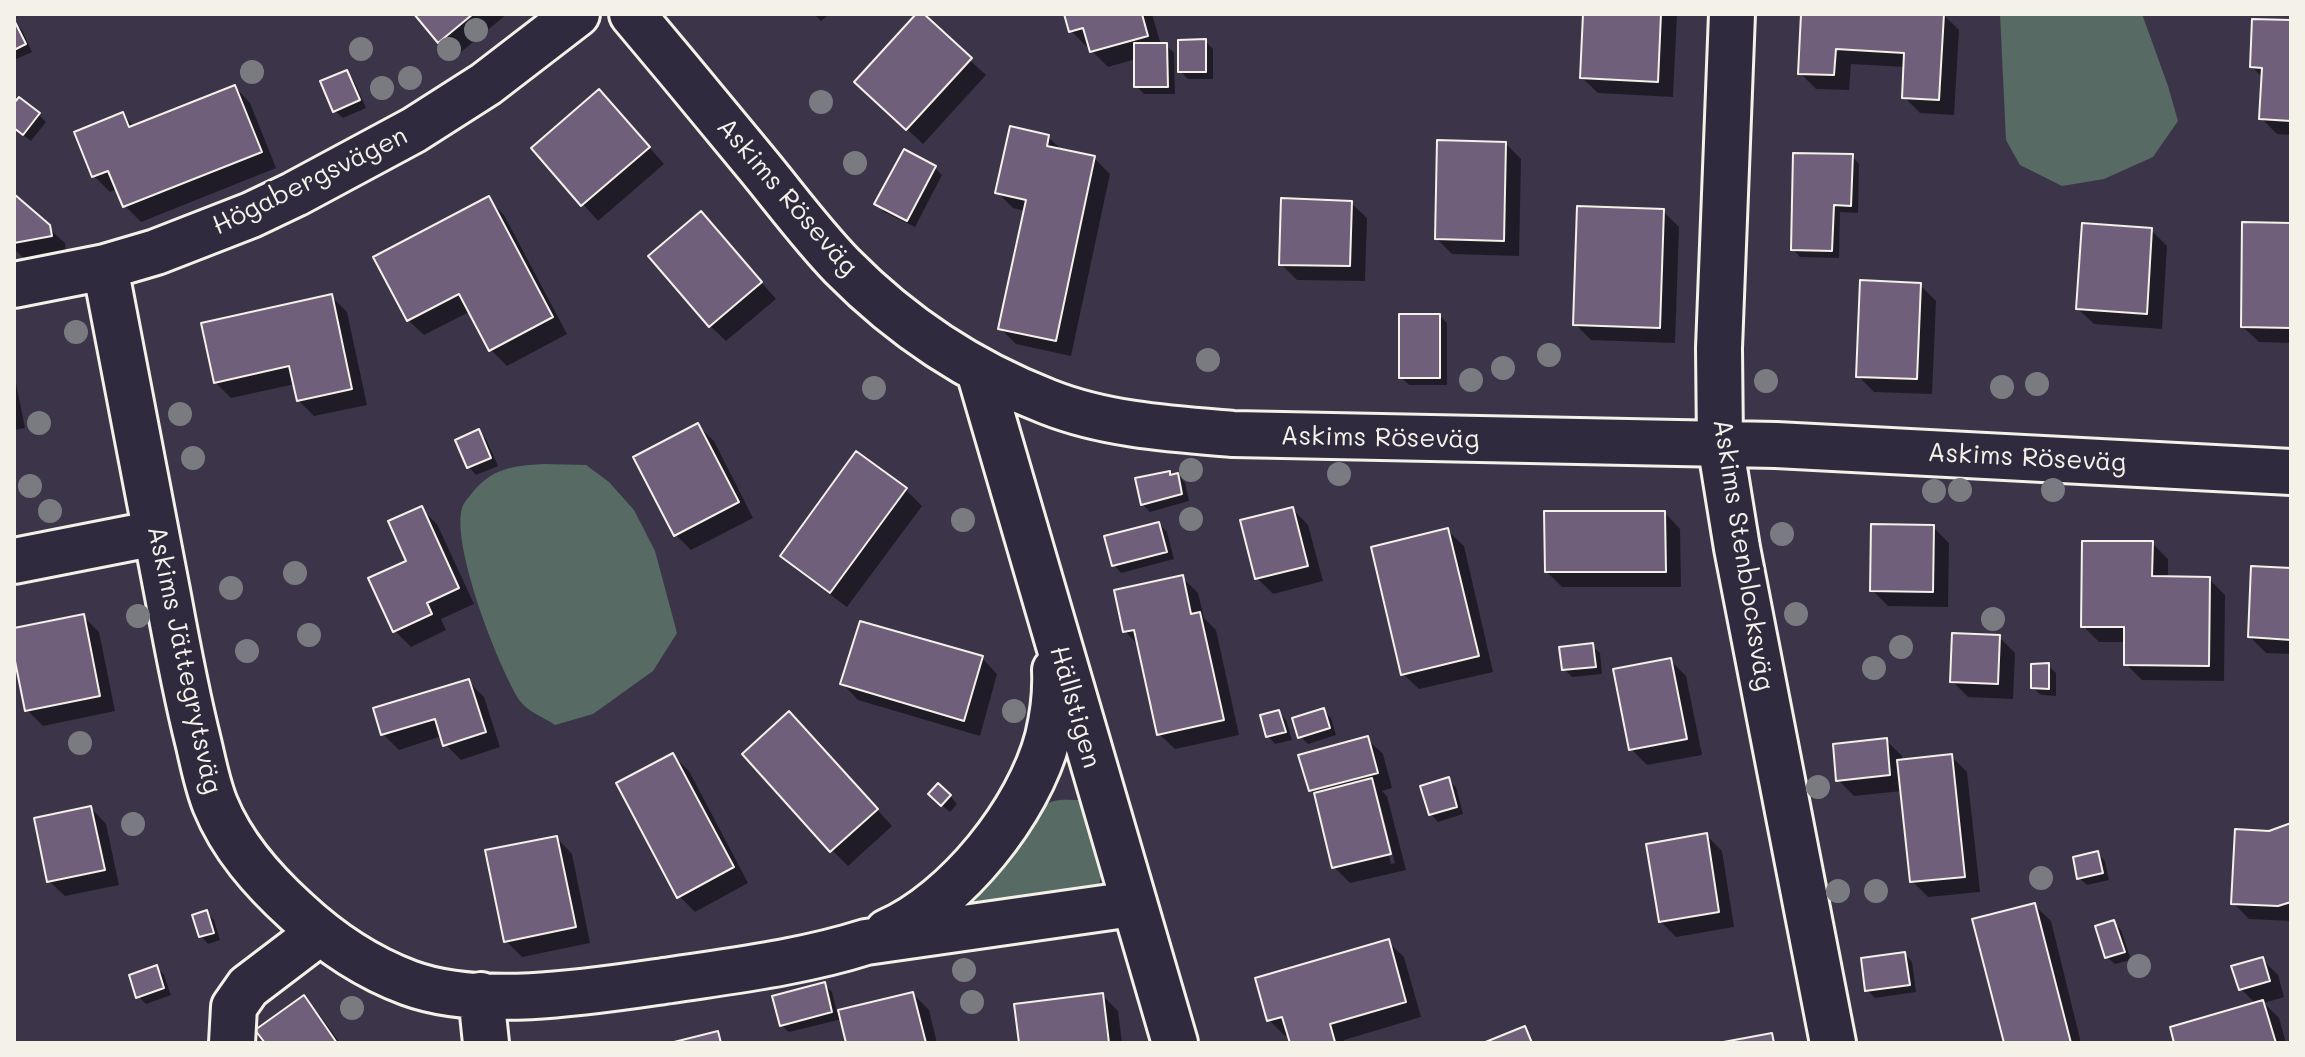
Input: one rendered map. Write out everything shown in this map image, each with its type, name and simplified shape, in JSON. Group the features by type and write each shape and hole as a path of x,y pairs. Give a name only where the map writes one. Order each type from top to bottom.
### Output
{"street":[{"name":"Högabergsvägen","path":"14,285 105,267 156,252 251,215 336,174 414,130 486,84 577,14"},
{"name":"Askims Röseväg","path":"632,14 839,263 890,311 931,343 979,371 1050,403 1114,420 1233,434 1720,443 2291,472"},
{"name":"Askims Stenblocksväg","path":"1732,14 1719,348 1720,443 1737,548 1833,1043"},
{"name":"Askims Jättegrytsväg","path":"105,267 184,682 214,802 237,847 263,879 319,933 359,959 408,983 431,989 481,995 530,995 608,989 801,960 866,942 1132,904"},
{"name":"Hällstigen","path":"979,371 1175,1043"},
{"path":"14,561 156,533"},
{"name":"Askims Jättegrytsväg","path":"866,942 899,927 932,905 979,859 1016,808 1048,739 1055,687 1054,634"},
{"path":"232,1043 234,1007 248,987 319,933"},
{"path":"481,995 486,1043"}],"green space":[{"path":"2000,14 2142,14 2178,121 2153,157 2104,179 2062,186 2020,165 2006,140"},
{"path":"586,465 609,482 634,510 655,551 677,633 653,671 593,714 555,725 523,705 500,662 470,576 460,526 464,504 487,478 513,467"},
{"path":"1080,800 1093,820 1104,861 1099,886 1075,898 962,911 1004,849 1031,817 1054,801"}],"building":[{"path":"414,14 473,14 438,43"},
{"path":"916,14 924,14 972,58 906,130 854,82"},
{"path":"1064,14 1142,14 1148,36 1090,52 1083,28 1069,32"},
{"path":"1583,14 1661,14 1658,82 1580,78"},
{"path":"1801,14 1944,14 1939,100 1902,98 1904,53 1836,49 1834,75 1798,74"},
{"path":"2252,19 2291,20 2291,121 2259,119 2262,68 2250,67"},
{"path":"14,20 26,44 14,50"},
{"path":"1206,39 1206,72 1178,72 1178,40"},
{"path":"1134,43 1167,43 1168,87 1134,87"},
{"path":"347,70 360,100 333,112 320,81"},
{"path":"235,85 262,152 123,207 108,171 92,177 74,132 123,112 129,127"},
{"path":"599,89 650,147 581,206 531,148"},
{"path":"19,97 40,113 23,135 14,128 14,103"},
{"path":"1010,126 1049,135 1047,146 1095,156 1056,341 998,329 1026,200 995,193"},
{"path":"1437,140 1506,142 1504,241 1435,239"},
{"path":"904,149 936,166 907,221 874,204"},
{"path":"1793,153 1853,154 1851,206 1834,205 1832,251 1791,250"},
{"path":"14,194 50,225 52,236 14,243"},
{"path":"489,196 553,317 489,351 459,294 407,321 373,257"},
{"path":"1281,198 1352,201 1350,266 1279,265"},
{"path":"1577,206 1664,209 1660,328 1573,325"},
{"path":"701,211 762,282 709,327 648,256"},
{"path":"2242,222 2291,223 2291,328 2241,327"},
{"path":"2082,223 2152,228 2147,314 2076,309"},
{"path":"1860,280 1921,283 1917,379 1856,377"},
{"path":"332,294 352,389 297,401 289,366 214,383 201,323"},
{"path":"1399,314 1440,314 1440,378 1399,378"},
{"path":"698,423 739,502 674,536 633,457"},
{"path":"479,429 491,458 467,468 455,440"},
{"path":"856,451 907,488 830,593 780,556"},
{"path":"1170,471 1170,475 1178,473 1182,494 1141,505 1135,478"},
{"path":"422,506 459,588 427,603 432,614 393,632 368,578 406,561 388,521"},
{"path":"1293,507 1308,566 1255,579 1240,520"},
{"path":"1544,511 1665,511 1666,572 1545,572"},
{"path":"1159,522 1167,552 1112,566 1104,536"},
{"path":"1871,524 1934,525 1933,592 1870,591"},
{"path":"1448,528 1479,656 1401,675 1371,547"},
{"path":"2082,541 2153,541 2152,576 2210,577 2209,666 2124,665 2124,627 2081,627"},
{"path":"2251,566 2291,568 2291,640 2248,637"},
{"path":"1183,575 1191,614 1200,612 1224,720 1157,735 1134,630 1123,632 1114,590"},
{"path":"84,614 100,696 25,711 14,656 14,628"},
{"path":"860,621 983,656 964,721 840,684"},
{"path":"1952,633 2000,635 1998,684 1950,682"},
{"path":"1593,643 1596,667 1562,670 1559,647"},
{"path":"1671,658 1687,739 1629,750 1613,669"},
{"path":"2049,663 2049,689 2031,688 2031,664"},
{"path":"469,679 486,732 443,746 435,719 381,735 373,708"},
{"path":"1324,708 1330,728 1298,738 1292,718"},
{"path":"1279,710 1286,732 1266,737 1260,715"},
{"path":"789,711 878,809 830,852 742,754"},
{"path":"1368,736 1378,773 1309,791 1298,755"},
{"path":"1887,738 1890,775 1836,781 1833,744"},
{"path":"673,753 734,867 677,898 616,783"},
{"path":"1952,754 1965,877 1910,882 1897,760"},
{"path":"1449,777 1457,807 1429,815 1420,786"},
{"path":"1372,778 1391,854 1332,868 1314,793"},
{"path":"938,783 951,795 941,806 928,794"},
{"path":"91,806 105,870 47,882 34,818"},
{"path":"2291,823 2291,902 2278,906 2231,904 2235,829 2269,831"},
{"path":"1707,833 1719,912 1659,922 1646,844"},
{"path":"557,836 576,927 504,942 485,850"},
{"path":"2098,851 2103,873 2077,879 2073,857"},
{"path":"2035,903 2071,1043 2004,1043 1972,919"},
{"path":"207,910 214,933 199,937 192,915"},
{"path":"2114,920 2125,952 2105,958 2095,926"},
{"path":"1389,939 1406,1002 1330,1024 1333,1043 1290,1043 1282,1017 1267,1021 1255,978"},
{"path":"1905,952 1910,985 1865,991 1861,958"},
{"path":"2263,957 2270,981 2239,990 2231,966"},
{"path":"157,965 164,988 136,998 129,975"},
{"path":"825,982 832,1012 780,1026 772,996"},
{"path":"913,992 926,1043 846,1043 838,1010"},
{"path":"1103,993 1109,1043 1019,1043 1014,1004"},
{"path":"304,995 337,1043 265,1043 255,1030"},
{"path":"2263,1000 2276,1043 2174,1043 2170,1027"},
{"path":"1525,1026 1532,1043 1483,1043"},
{"path":"718,1031 721,1043 674,1043 674,1042"},
{"path":"1772,1033 1774,1043 1718,1043"}]}
